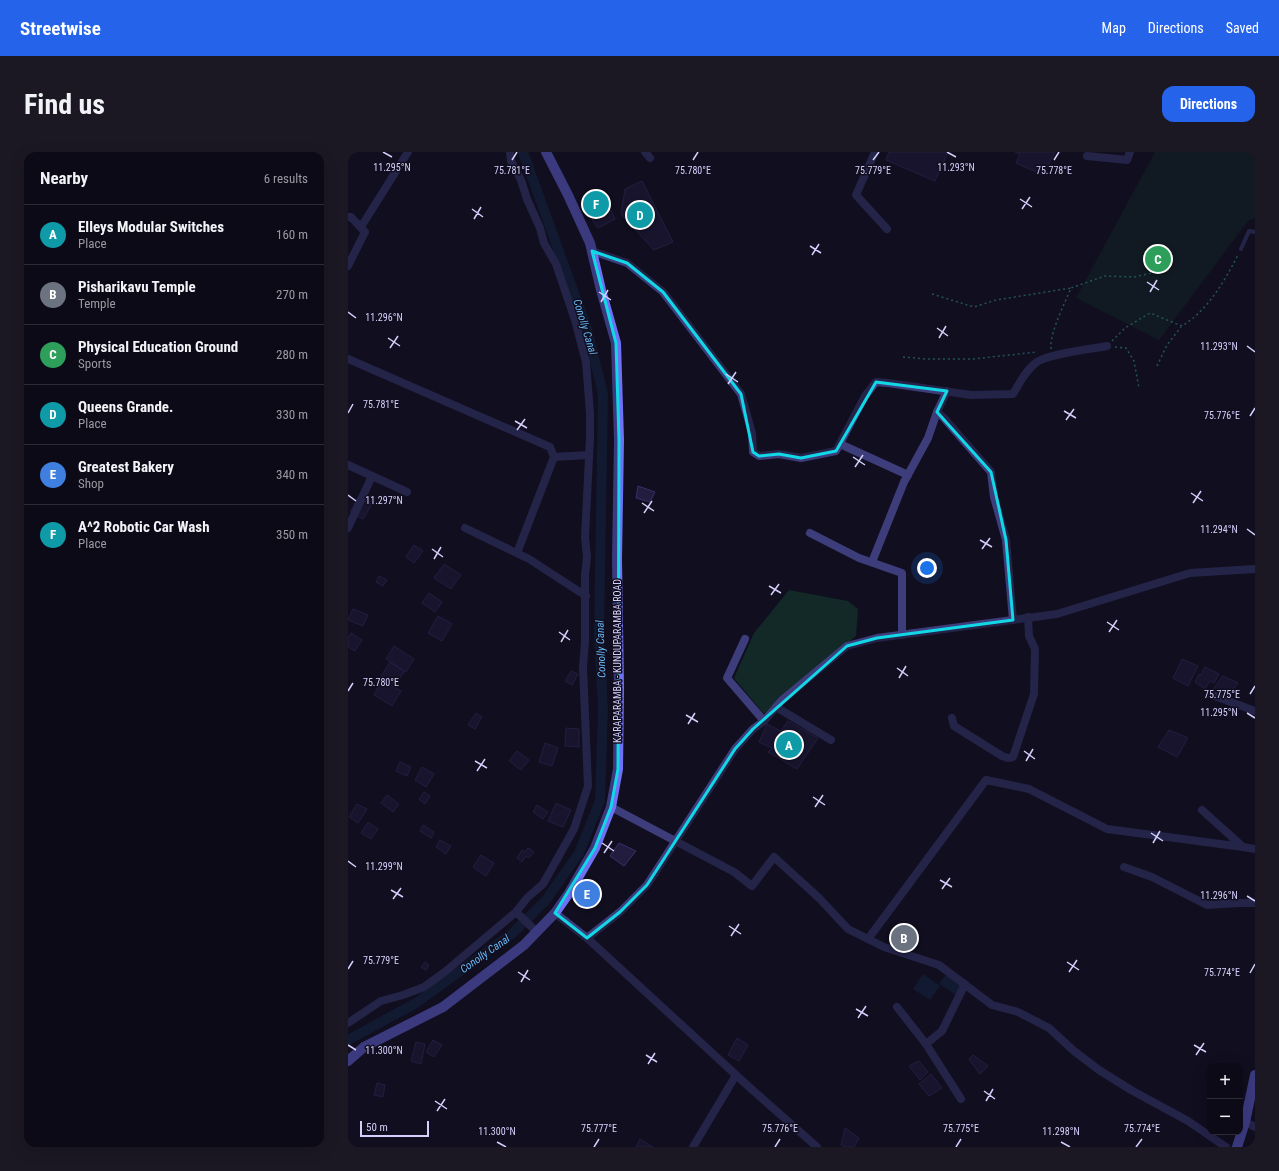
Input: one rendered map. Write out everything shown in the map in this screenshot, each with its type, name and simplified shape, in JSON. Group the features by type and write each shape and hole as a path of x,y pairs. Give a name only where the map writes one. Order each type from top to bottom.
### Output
{"main road":[{"name":"KARAPARAMBA - KUNDUPARAMBA ROAD","path":"348,1060 364,1047 443,1007 524,946 555,913 569,893 595,848 611,807 618,769 619,688 617,559 619,440 616,343 592,251 568,195 546,152"},
{"path":"1237,1147 1245,1122 1255,1075"}],"street":[{"path":"361,227 408,152"},
{"path":"350,1020 381,1001 424,987 446,971 516,912 527,898 543,884 574,829 588,786 583,667 586,596 585,575 587,557 585,537 590,413 586,362 575,320 556,264 544,243 540,228 527,199 521,180 511,161 510,152"},
{"path":"875,152 856,195 887,229"},
{"path":"1087,156 1127,160 1130,152"},
{"path":"348,217 351,217 365,232 348,266"},
{"path":"592,251 627,263 663,292 741,394 752,433 753,452 760,456 779,454 801,458 836,451 865,396 876,382 971,395 1013,394 1023,376 1038,361 1055,355 1107,346"},
{"path":"348,360 550,447 554,457 517,553"},
{"path":"872,562 908,475 928,438 937,412 947,391"},
{"path":"937,412 944,417 991,472 994,497 1006,540 1013,620"},
{"path":"840,444 908,475"},
{"path":"554,457 589,455"},
{"path":"348,465 407,492"},
{"path":"349,525 372,476"},
{"path":"465,528 529,559 586,596"},
{"path":"810,534 859,558 902,573 902,635"},
{"path":"587,938 620,912 647,885 674,841 735,749 753,729 764,721 782,700 847,646 877,638 1057,614 1190,573 1255,569"},
{"path":"952,718 954,726 1002,756 1008,758 1013,757 1034,694 1035,649 1029,636 1028,617"},
{"path":"745,639 727,678 764,721"},
{"path":"1212,695 1255,711"},
{"path":"776,707 831,740"},
{"path":"868,939 986,780 1029,789 1107,829 1255,849"},
{"path":"611,807 734,872 752,886 774,857 819,898 848,929 884,948 939,965 992,1005 1018,1012 1049,1028 1074,1051 1099,1070 1131,1090 1188,1121 1226,1147"},
{"path":"1202,810 1243,847"},
{"path":"1124,867 1152,877 1207,904 1255,903"},
{"path":"516,912 537,932"},
{"path":"555,913 587,938 817,1147"},
{"path":"926,1044 942,1031 965,984"},
{"path":"897,1007 926,1044 961,1099"},
{"path":"693,1147 736,1075"},
{"path":"1245,1122 1255,1127"}],"lane":[{"path":"1241,249 1249,231 1255,232"}],"path":[{"path":"1157,366 1167,345 1182,326 1194,319 1224,283 1241,249"},
{"path":"932,294 974,307 996,300 1071,288 1105,276 1134,277 1156,272"},
{"path":"1055,355 1051,350 1050,343 1052,334 1071,288"},
{"path":"1107,346 1125,328 1150,313 1182,326"},
{"path":"1107,346 1126,348 1134,361 1139,388"},
{"path":"902,357 926,359 973,359 1037,352"}],"highlighted area":[{"path":"592,251 627,263 663,292 741,394 753,452 759,456 779,454 801,458 836,451 876,382 947,391 937,412 991,472 1006,540 1013,620 877,638 847,646 753,729 735,749 647,885 620,912 587,938 555,913 595,848 611,807 618,769 619,440 616,343"}],"green space":[{"path":"1155,152 1255,152 1255,218 1248,221 1159,340 1076,298"},
{"path":"789,590 848,601 858,609 856,636 764,714 734,678 754,633"}],"water":[{"path":"947,973 962,984 956,995 939,984"},
{"path":"923,974 940,986 930,1000 913,989"}],"building":[{"path":"889,152 948,152 935,181 886,160"},
{"path":"1015,152 1055,152 1043,175 1016,163 1020,154"},
{"path":"642,181 673,242 654,250 621,214 625,189"},
{"path":"599,193 607,207 592,216 584,201"},
{"path":"610,208 615,219 598,228 590,217"},
{"path":"638,486 655,492 650,502 636,498"},
{"path":"358,497 372,504 363,519 350,512"},
{"path":"414,545 423,551 414,563 406,557"},
{"path":"444,564 461,575 451,589 434,578"},
{"path":"379,576 387,580 383,586 376,582"},
{"path":"429,593 442,602 435,612 422,603"},
{"path":"353,609 368,615 363,626 348,620"},
{"path":"438,616 452,624 442,641 428,633"},
{"path":"351,633 362,640 355,651 348,647 348,638"},
{"path":"394,646 414,659 406,672 386,659"},
{"path":"1182,659 1198,666 1188,686 1173,678"},
{"path":"390,662 404,672 395,685 381,676"},
{"path":"1205,667 1219,674 1214,683 1210,681 1205,689 1195,682"},
{"path":"571,671 578,674 572,685 565,681"},
{"path":"1223,676 1238,683 1229,695 1227,694 1226,696 1211,692"},
{"path":"382,680 401,691 392,706 374,695"},
{"path":"476,713 482,717 475,729 468,725"},
{"path":"788,721 818,738 797,769 768,752 772,748 759,742 767,724 781,731"},
{"path":"566,728 579,729 579,747 565,746"},
{"path":"1169,730 1188,738 1177,757 1158,747"},
{"path":"545,743 558,748 552,766 539,762"},
{"path":"517,751 529,760 521,770 509,761"},
{"path":"400,762 411,767 407,776 396,771"},
{"path":"422,767 434,774 426,787 415,780"},
{"path":"424,792 430,796 425,804 419,799"},
{"path":"387,795 399,804 393,812 381,803"},
{"path":"556,803 571,810 563,827 548,821"},
{"path":"357,804 367,809 358,823 349,817"},
{"path":"537,805 548,812 543,819 533,812"},
{"path":"368,822 378,829 371,839 361,833"},
{"path":"423,825 434,832 431,838 420,831"},
{"path":"440,840 451,846 446,854 436,847"},
{"path":"619,843 636,851 624,866 610,856"},
{"path":"528,848 534,852 529,858 526,856 522,862 517,858 522,850 525,852"},
{"path":"481,855 494,863 486,876 473,867"},
{"path":"587,882 597,888 586,905 577,899"},
{"path":"425,962 429,965 426,970 421,967"},
{"path":"737,1038 748,1045 739,1061 728,1055"},
{"path":"433,1040 442,1045 434,1057 426,1052"},
{"path":"416,1042 425,1044 421,1064 411,1061"},
{"path":"973,1055 988,1066 980,1074 969,1059"},
{"path":"919,1061 928,1072 920,1080 909,1066"},
{"path":"931,1074 942,1088 929,1096 919,1084"},
{"path":"377,1083 385,1085 383,1097 374,1095"},
{"path":"845,1128 859,1138 854,1147 845,1147 841,1145"},
{"path":"640,1139 653,1147 636,1147"}],"waterway":[{"name":"Conolly Canal","path":"348,1040 416,1003 513,933 546,900 579,853 600,801 603,709 599,633 603,394 587,329 523,152"}],"place":[{"name":"A^2 Robotic Car Wash","path":"596,204"},
{"name":"Queens Grande.","path":"640,215"},
{"name":"Physical Education Ground","path":"1158,259"},
{"name":"Elleys Modular Switches","path":"789,745"},
{"name":"Greatest Bakery","path":"587,894"},
{"name":"Pisharikavu Temple","path":"904,938"}]}
